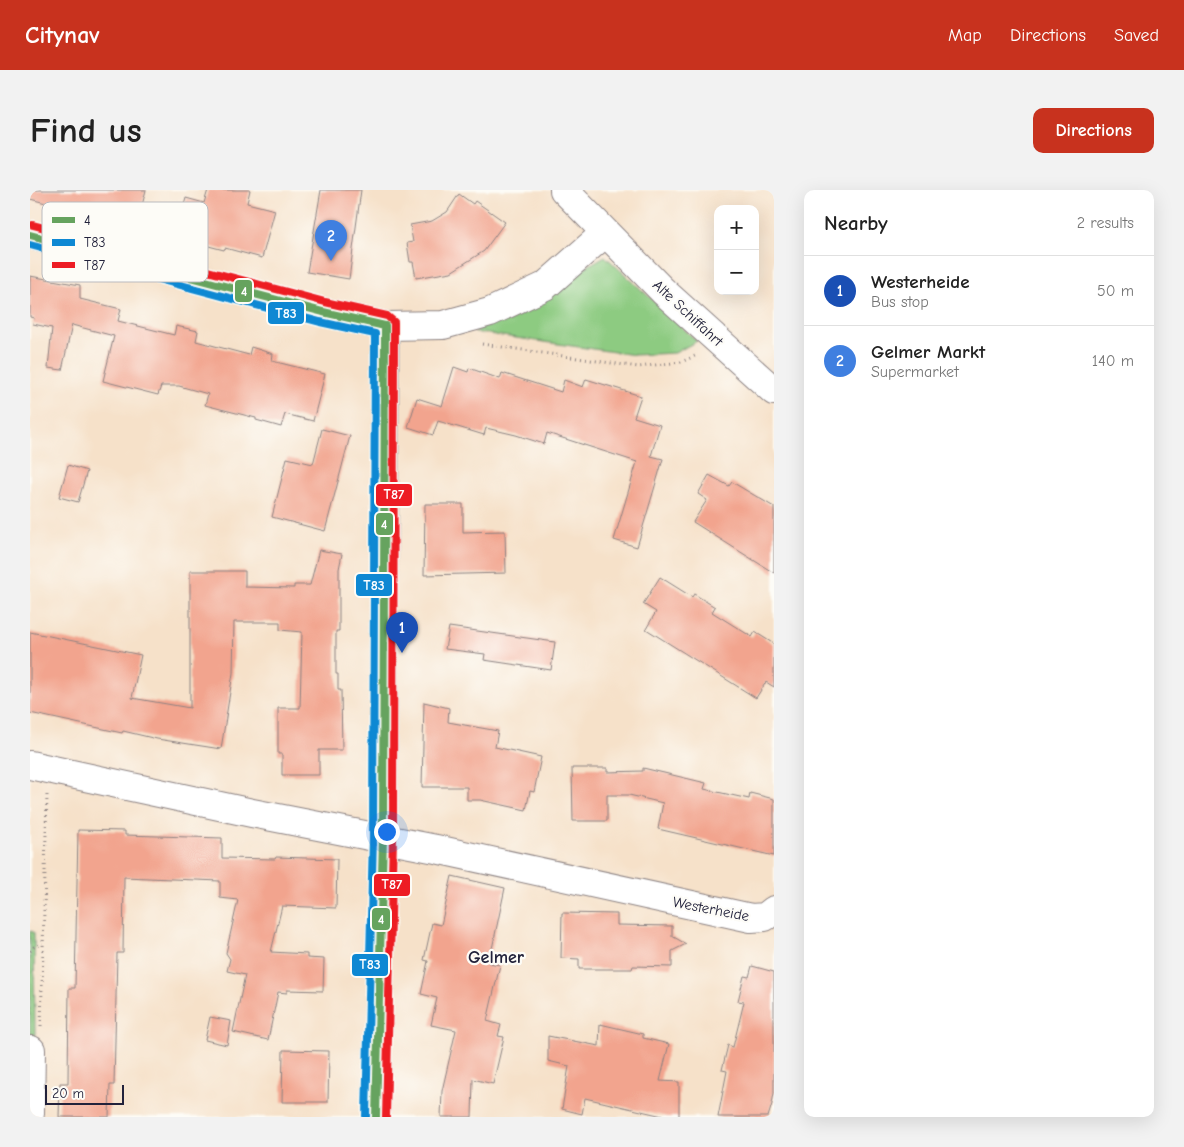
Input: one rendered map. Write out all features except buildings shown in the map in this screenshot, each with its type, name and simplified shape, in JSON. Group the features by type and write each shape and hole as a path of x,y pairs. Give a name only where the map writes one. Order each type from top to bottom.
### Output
{"street":[{"name":"Alte Schiffahrt","path":"564,190 663,291 774,391"},
{"path":"207,282 385,326 443,325 490,312 545,286 605,233"},
{"path":"376,1117 382,837 385,326"},
{"name":"Westerheide","path":"38,767 252,813 382,837 751,918 765,917 774,910"},
{"path":"30,1113 31,1050"}],"path":[{"path":"476,343 638,367 681,362 722,344"},
{"path":"31,1050 41,1050 43,944 38,767"},
{"path":"30,951 34,947 43,944"}],"green space":[{"path":"605,256 697,341 675,353 635,355 474,332"},
{"path":"30,931 34,932 35,1038 30,1038"}],"transit line":[{"name":"T87","path":"33,225 42,227"},
{"name":"4","path":"30,235 42,238"},
{"name":"T83","path":"30,245 42,248"},
{"name":"T87","path":"208,271 387,316 394,322 393,837 386,1117"},
{"name":"T83","path":"169,282 320,322 375,334 373,837 366,1117"},
{"name":"4","path":"208,282 385,326"},
{"name":"4","path":"376,1117 383,837 385,326"}],"place":[{"name":"Gelmer Markt","path":"331,261"},
{"name":"Westerheide","path":"402,653"}],"district":[{"name":"Gelmer","path":"496,957"}]}
